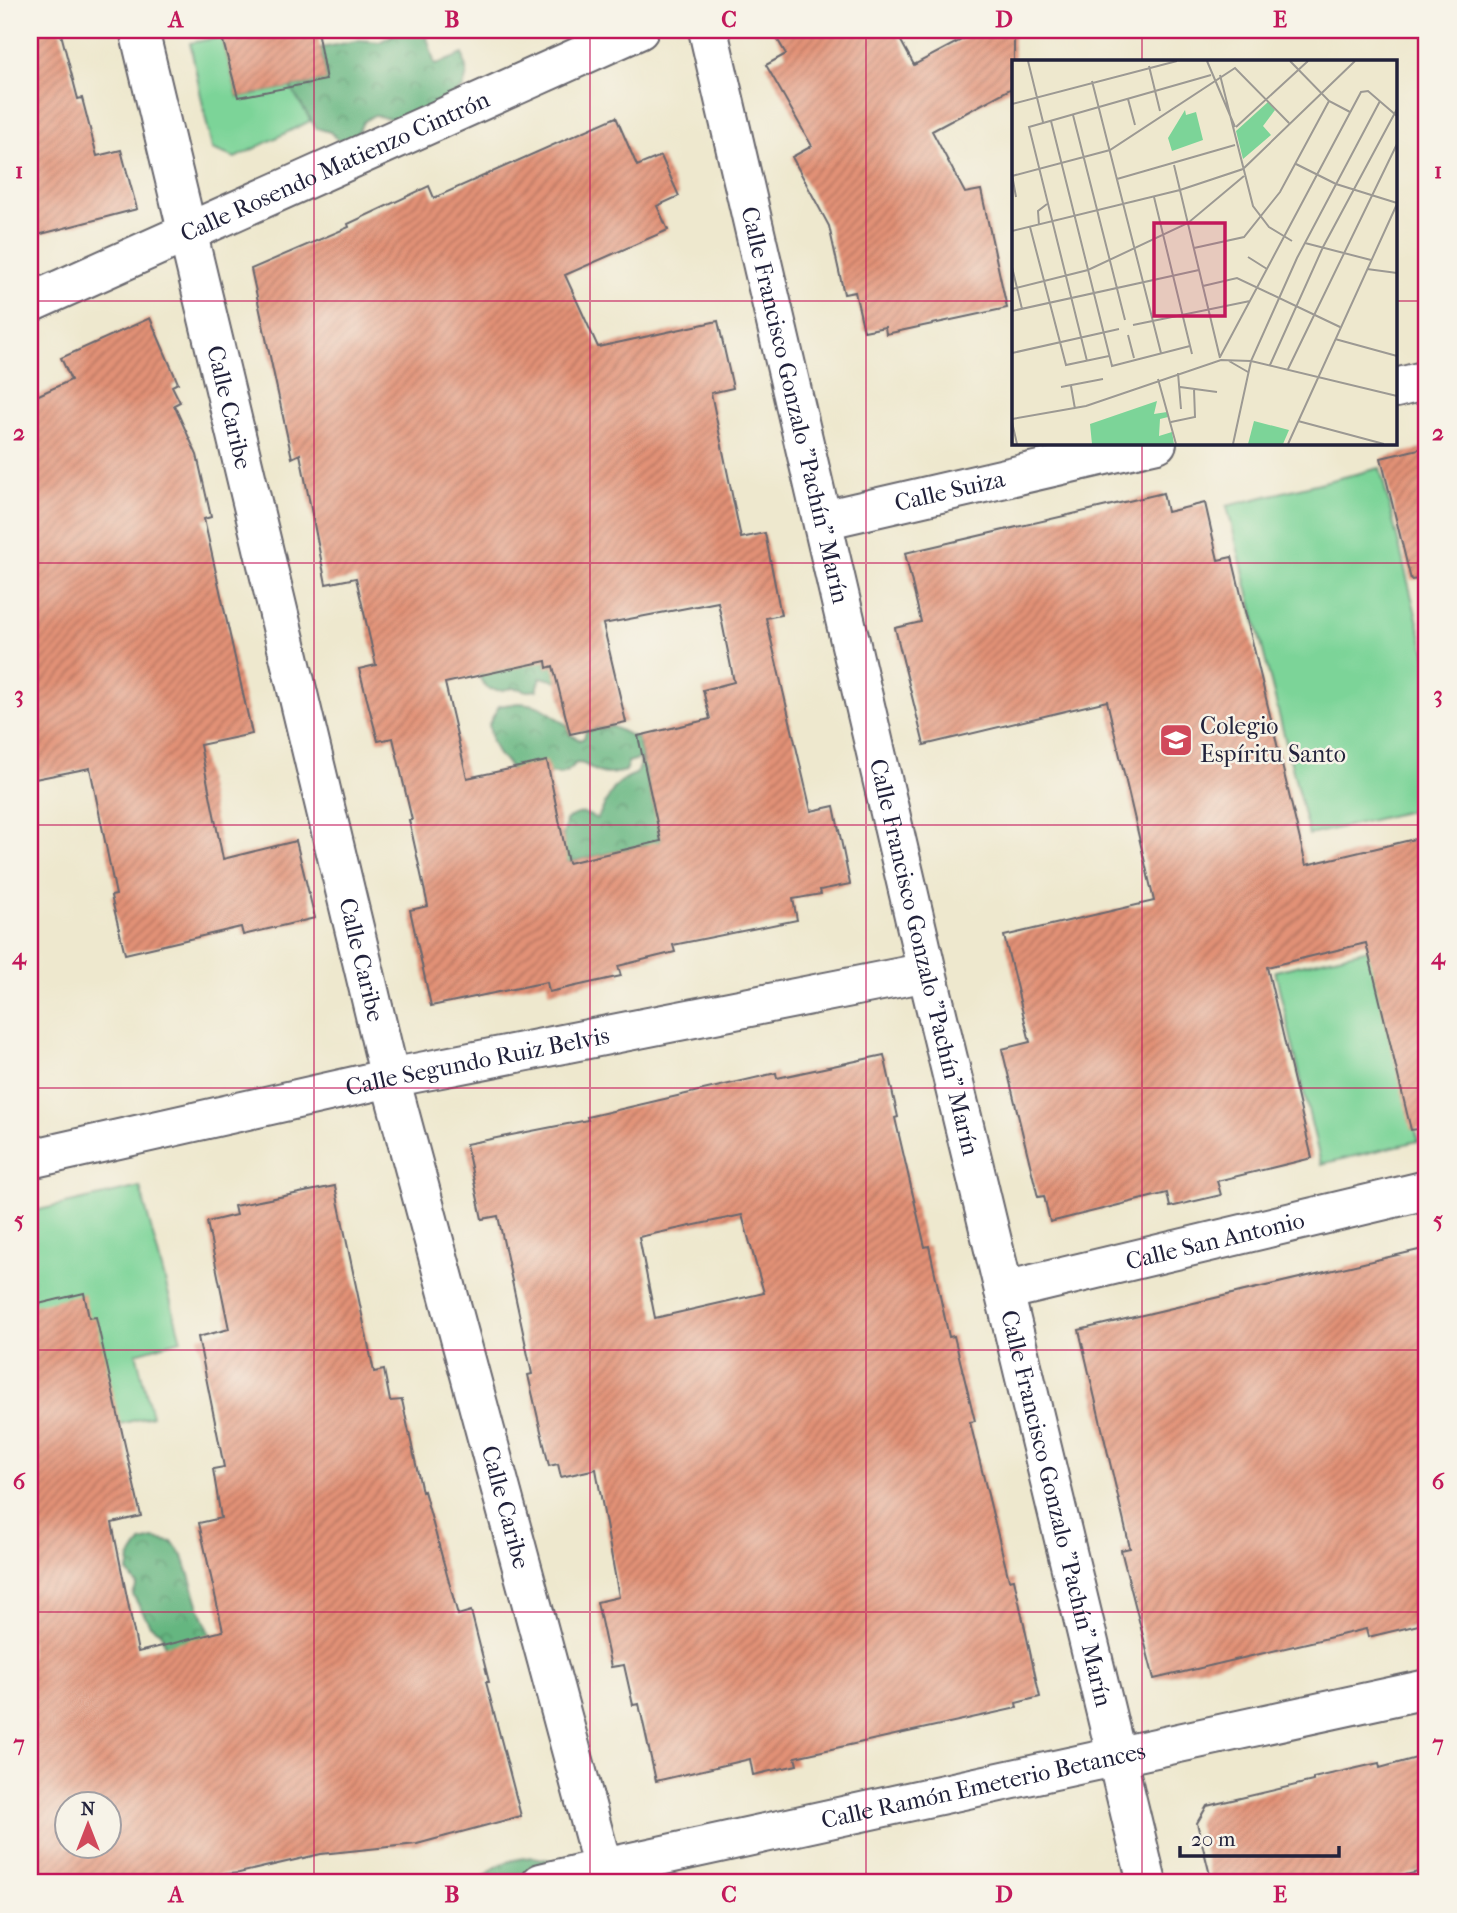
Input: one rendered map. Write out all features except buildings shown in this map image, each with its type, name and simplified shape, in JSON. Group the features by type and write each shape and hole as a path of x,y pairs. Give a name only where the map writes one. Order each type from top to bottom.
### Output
{"street":[{"name":"Calle Caribe","path":"139,30 390,1077 606,1875"},
{"name":"Calle Rosendo Matienzo Cintrón","path":"30,303 639,30"},
{"name":"Calle Francisco Gonzalo \"Pachín\" Marín","path":"708,30 927,972 1147,1883"},
{"path":"1398,387 1427,380"},
{"name":"Calle Suiza","path":"822,520 1153,444"},
{"name":"Calle Segundo Ruiz Belvis","path":"30,1159 390,1077 927,972"},
{"name":"Calle San Antonio","path":"1004,1291 1427,1190"},
{"name":"Calle Ramón Emeterio Betances","path":"541,1883 606,1875 1427,1689"}],"green space":[{"path":"395,30 425,30 435,65 463,54 467,74 463,88 408,123 374,115 363,122 355,138 339,141 330,132 316,128 290,87 326,80 321,48 360,40 380,42 391,36"},
{"path":"222,37 238,97 290,87 306,110 310,121 235,158 212,149 190,43"},
{"path":"1380,468 1427,659 1427,807 1309,835 1227,506"},
{"path":"543,650 547,667 559,664 563,683 541,677 537,690 492,690 482,682 476,668"},
{"path":"518,703 545,710 568,726 569,734 580,740 584,738 586,731 611,726 638,739 654,808 686,820 658,827 662,845 645,845 566,863 563,838 566,820 582,814 597,819 616,787 636,774 642,758 628,762 626,771 614,774 602,773 576,763 566,772 559,774 515,776 498,755 492,742 489,724 499,706"},
{"path":"1373,948 1418,1141 1321,1164 1275,971"},
{"path":"140,1187 181,1340 136,1353 152,1416 30,1446 30,1212"},
{"path":"153,1539 172,1542 183,1556 213,1640 170,1664 161,1632 150,1625 133,1595 137,1585 128,1572 130,1559 141,1542"},
{"path":"533,1857 554,1861 572,1883 481,1883 491,1871 503,1863"}],"place":[{"name":"Colegio Espíritu Santo","path":"1176,740"}]}
